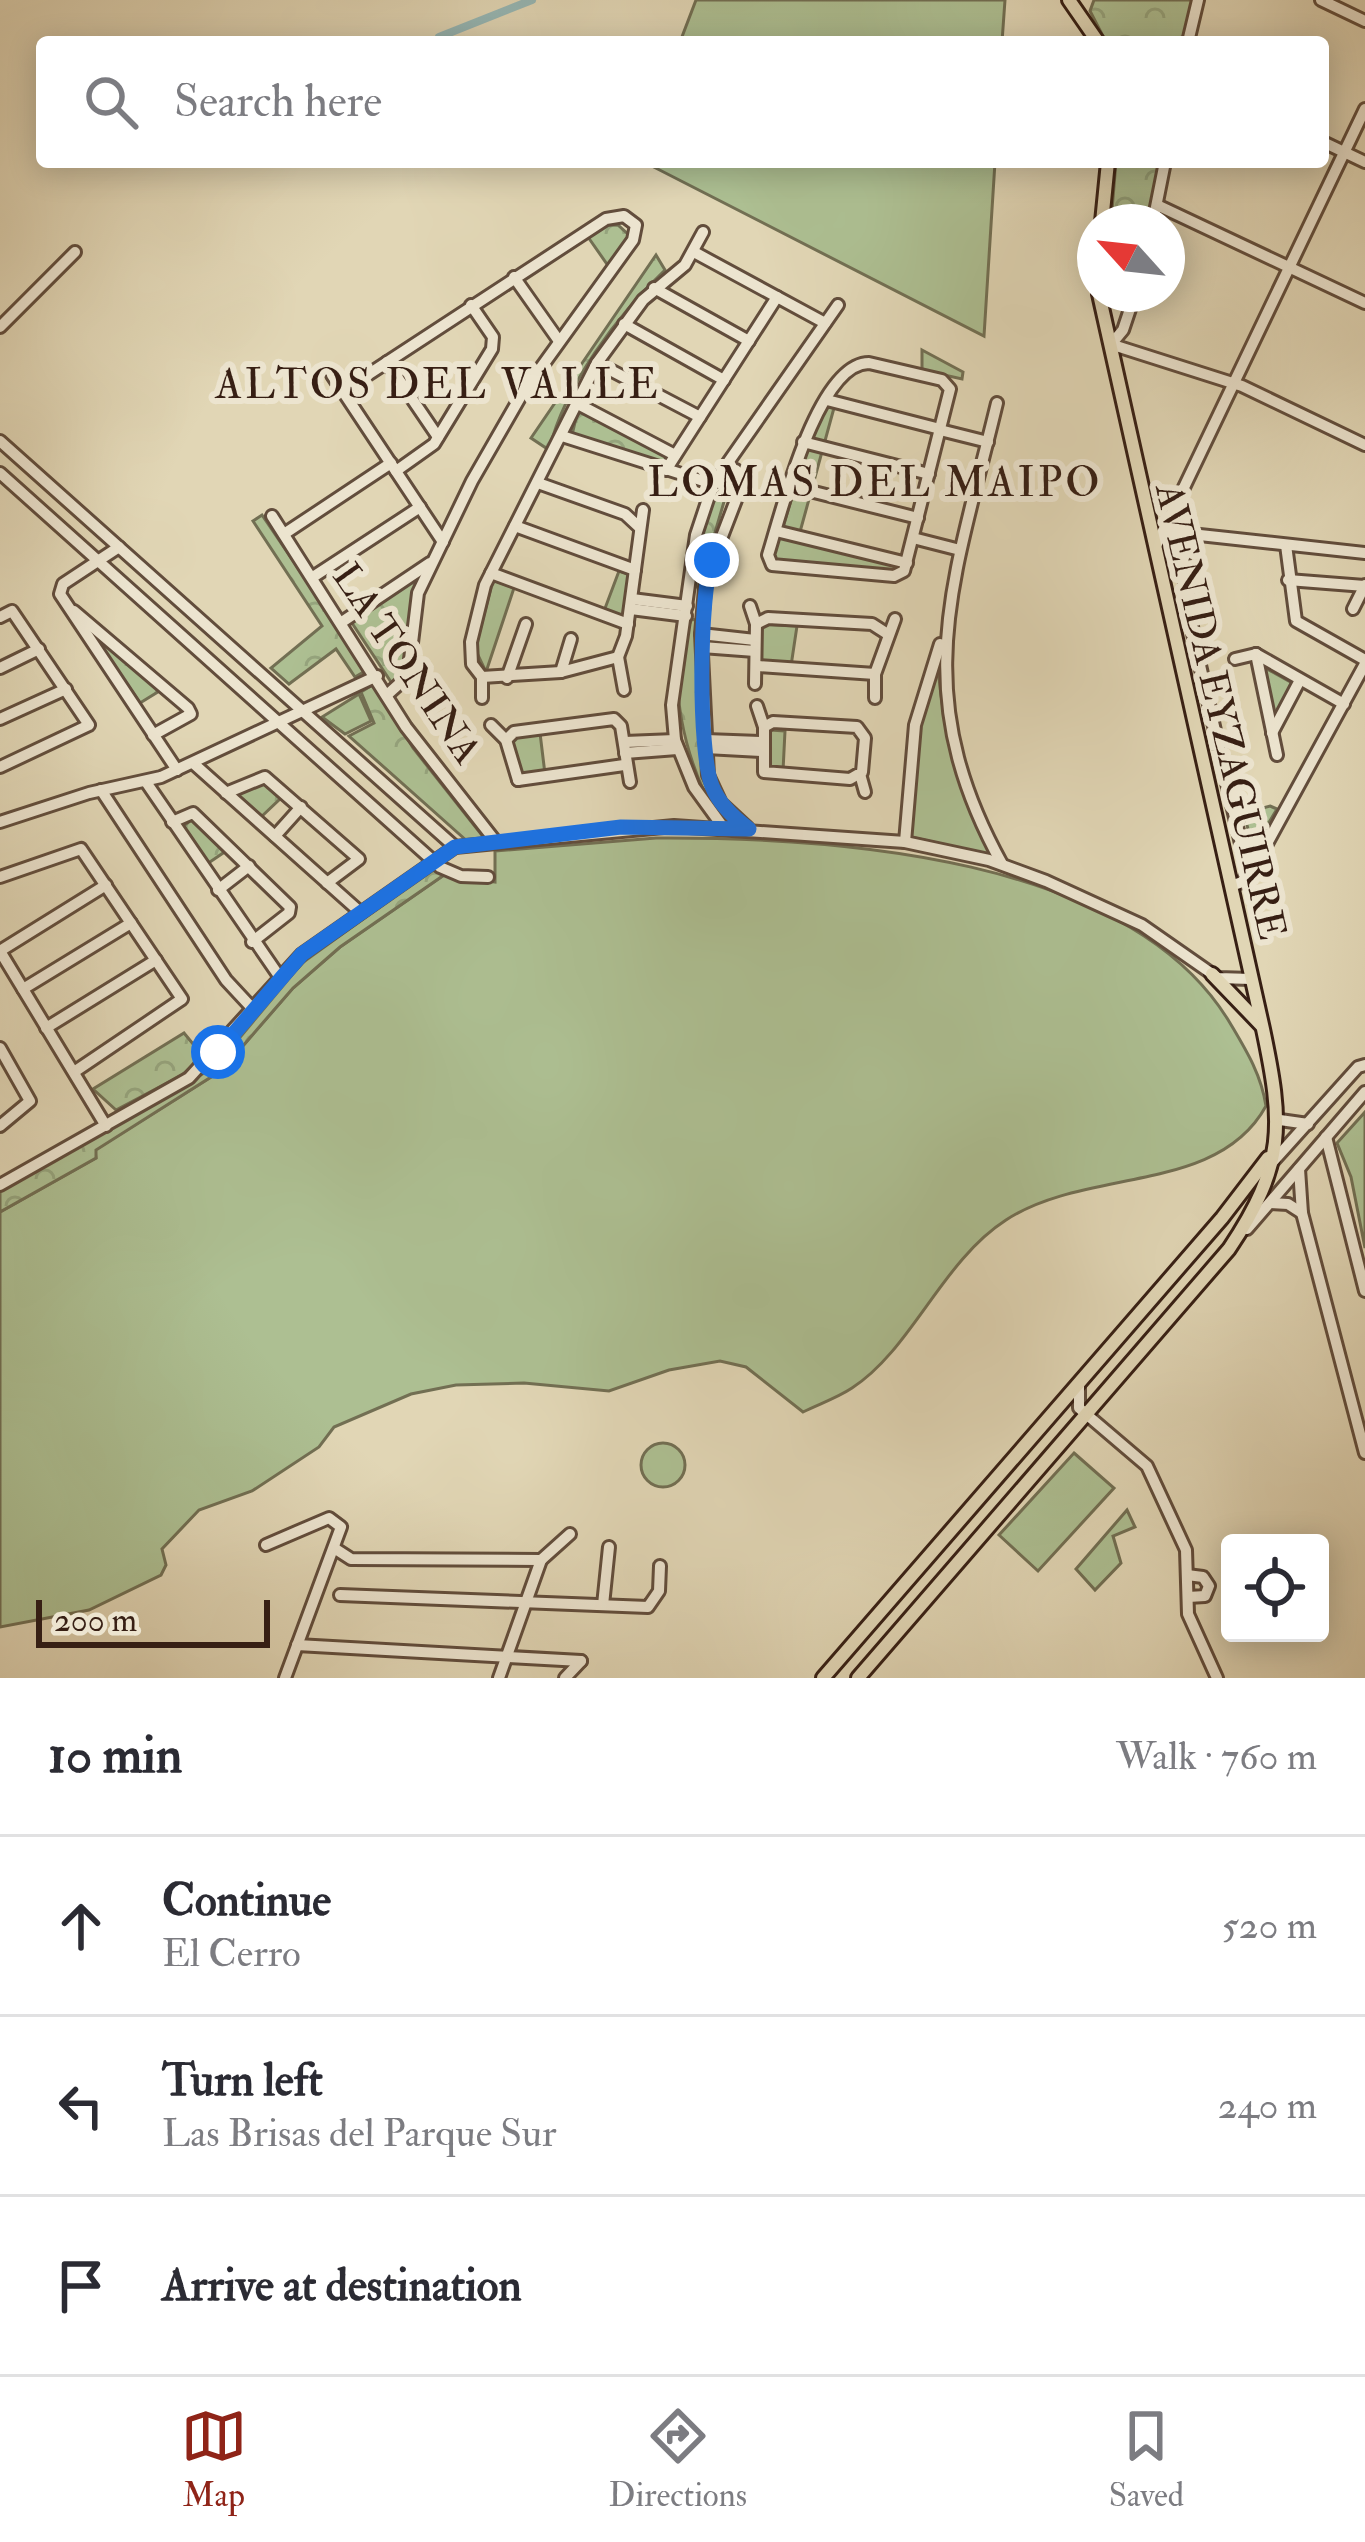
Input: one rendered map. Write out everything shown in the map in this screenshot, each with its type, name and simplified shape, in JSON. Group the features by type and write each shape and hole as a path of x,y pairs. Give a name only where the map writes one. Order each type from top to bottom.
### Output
{"main road":[{"path":"1070,0 1094,36"},
{"path":"1104,204 1107,168"},
{"name":"AVENIDA EYZAGUIRRE","path":"858,1678 1228,1249 1263,1202 1277,1141 1277,1093 1103,312"},
{"path":"1177,642 1194,639"},
{"path":"1212,974 1263,1029"},
{"name":"AVENIDA EYZAGUIRRE","path":"823,1678 1222,1218 1277,1141"},
{"path":"1161,1288 1175,1291 1181,1305"},
{"path":"967,1513 985,1531"}],"street":[{"path":"1189,36 1198,0"},
{"path":"1321,0 1365,22"},
{"path":"1155,548 1365,109"},
{"path":"1329,145 1365,163"},
{"path":"1157,204 1164,168"},
{"path":"1185,218 1365,303"},
{"path":"343,391 606,219 632,220 637,225 633,240 559,341 488,451 418,593 408,676 388,694"},
{"path":"482,698 482,677 472,664 471,633 491,574 597,363 654,288 694,253 703,232"},
{"path":"0,327 75,252"},
{"path":"694,253 825,323"},
{"path":"514,277 559,341"},
{"path":"654,288 748,340"},
{"path":"666,470 776,297"},
{"path":"284,534 438,437 493,346 471,305"},
{"path":"723,827 708,810 676,745 672,705 696,535 713,484 838,305"},
{"path":"1130,312 1123,330 1110,344 1234,383 1365,445"},
{"path":"624,324 724,380"},
{"path":"387,362 438,437"},
{"path":"597,363 700,417"},
{"path":"869,363 948,385 907,563 894,575 770,564 803,442 827,400 854,366 869,363"},
{"path":"332,375 443,542"},
{"path":"827,400 988,442"},
{"path":"576,403 675,455"},
{"path":"905,842 915,725 945,629 997,403"},
{"path":"749,829 713,790 702,641 706,578 742,482 750,433"},
{"path":"562,436 713,484"},
{"path":"0,441 455,847"},
{"path":"803,442 929,474"},
{"path":"725,472 736,470 742,482"},
{"path":"0,473 436,862 461,876 488,877"},
{"path":"538,483 626,514 639,527"},
{"path":"790,486 918,518"},
{"path":"313,578 420,507"},
{"path":"624,689 618,657 628,624 643,510"},
{"name":"LA TONINA","path":"272,516 388,694 496,842"},
{"path":"515,526 635,571"},
{"path":"776,530 907,563"},
{"path":"1163,531 1365,553"},
{"path":"1192,535 1182,563 1194,639 1247,870"},
{"path":"913,538 960,550"},
{"path":"1232,886 1242,882 1258,860 1365,662 1299,624 1288,580 1286,545"},
{"path":"119,547 61,586 68,609 177,770"},
{"path":"342,622 433,561"},
{"path":"491,574 628,624"},
{"path":"1288,580 1365,585 1353,609"},
{"path":"631,604 687,611"},
{"path":"750,605 757,624 755,684"},
{"path":"68,609 188,708 191,715 153,735"},
{"path":"0,617 13,610 88,725 0,767"},
{"path":"757,624 768,618 872,624 886,633"},
{"path":"875,698 875,674 886,633 895,619"},
{"path":"507,678 526,624"},
{"path":"945,629 944,686 952,743 972,806 1002,864"},
{"path":"560,672 571,639"},
{"path":"702,641 755,645"},
{"path":"0,668 39,649"},
{"path":"1235,659 1256,654 1344,704"},
{"path":"1256,654 1277,754"},
{"path":"482,677 560,672 618,657"},
{"path":"758,666 875,674"},
{"path":"0,807 4,821 101,790 146,782 377,676"},
{"path":"1272,733 1300,680"},
{"path":"251,697 266,695 270,683"},
{"path":"0,719 66,689"},
{"path":"758,706 764,727 763,770 850,779 861,773"},
{"path":"506,740 514,732 617,721 630,782"},
{"path":"764,727 773,722 862,730 865,792"},
{"path":"491,725 506,740 518,780"},
{"path":"706,744 760,746"},
{"path":"506,788 518,780 624,753 676,745"},
{"path":"193,763 360,912"},
{"path":"226,793 265,776 301,807 359,860 327,883"},
{"path":"146,782 279,976"},
{"path":"101,790 226,980 252,1008"},
{"path":"274,836 301,807"},
{"path":"706,826 708,810"},
{"path":"172,822 191,812 292,909 252,942"},
{"path":"0,1185 189,1078 279,976 360,912 455,847 621,827 706,826 905,842 1002,864 1142,925 1212,974 1232,982 1251,979"},
{"path":"0,877 81,849 182,999 74,1072"},
{"path":"218,890 249,866"},
{"path":"106,885 0,951 106,1126"},
{"path":"23,989 131,923"},
{"path":"46,1028 156,960"},
{"path":"0,1048 5,1068 29,1105 0,1126"},
{"name":"AVENIDA EYZAGUIRRE","path":"1269,1167 1349,1076 1365,1065"},
{"path":"1349,1076 1365,1079"},
{"name":"AVENIDA EYZAGUIRRE","path":"1222,1218 1263,1202 1284,1187 1365,1092"},
{"path":"1280,1117 1308,1124"},
{"path":"1326,1137 1365,1291"},
{"path":"1299,1169 1303,1213 1365,1451"},
{"path":"1263,1202 1288,1204 1303,1213"},
{"path":"1080,1382 1077,1403 1147,1466 1184,1543 1190,1622 1216,1678"},
{"path":"1100,1398 1098,1414 1104,1429"},
{"path":"266,1545 329,1518 341,1527 285,1678"},
{"path":"499,1678 541,1560 570,1534"},
{"path":"604,1605 609,1547"},
{"path":"334,1548 351,1559 541,1560"},
{"path":"340,1595 648,1606 659,1591 660,1566"},
{"path":"1187,1575 1203,1577 1209,1586 1201,1598 1188,1597"},
{"path":"297,1645 581,1660 565,1678"}],"green space":[{"path":"696,0 1005,0 1002,36 682,36"},
{"path":"1094,0 1194,0 1186,36 1103,36 1090,11"},
{"path":"656,168 995,168 984,336"},
{"path":"1116,168 1161,168 1154,204 1112,204"},
{"path":"607,225 618,225 630,236 609,267 588,237"},
{"path":"656,255 665,270 595,352 567,401 549,450 531,438"},
{"path":"922,350 963,372 962,379 922,370"},
{"path":"827,407 834,408 800,532 783,527 809,440"},
{"path":"578,410 667,459 661,464 572,435"},
{"path":"731,478 699,587 692,587 704,510 719,485"},
{"path":"262,515 367,670 355,677 336,649 289,684 271,668 322,626 253,521"},
{"path":"779,536 897,564 895,571 778,563 772,560"},
{"path":"619,571 629,574 623,618 604,611"},
{"path":"421,572 412,598 404,668 400,681 393,685 350,620"},
{"path":"493,580 514,588 486,672 475,649"},
{"path":"692,619 698,621 704,775 723,814 717,817 696,773 678,693 678,667"},
{"path":"759,624 797,626 791,666 761,660"},
{"path":"100,636 161,690 140,703 96,639"},
{"path":"937,653 953,758 969,807 993,856 911,837 919,724"},
{"path":"1260,665 1294,684 1273,724"},
{"path":"374,684 413,748 485,839 467,841 349,736 374,723 361,692"},
{"path":"359,694 371,721 345,734 322,717"},
{"path":"770,730 785,731 783,771 768,767"},
{"path":"540,733 545,774 522,776 511,739"},
{"path":"264,782 282,797 260,818 235,794"},
{"path":"1270,806 1277,809 1253,849 1244,813"},
{"path":"191,820 226,851 207,864 181,828"},
{"path":"656,838 805,843 888,852 971,867 1051,890 1123,923 1184,967 1236,1033 1257,1073 1266,1106 1244,1134 1216,1154 1184,1167 1074,1192 1006,1220 963,1258 873,1371 846,1392 803,1412 746,1367 720,1361 669,1370 609,1391 524,1383 456,1385 411,1394 334,1427 319,1447 252,1491 199,1510 162,1549 166,1565 161,1575 89,1610 0,1627 0,1212 96,1158 95,1150 222,1070 293,988 340,947 444,875 495,882 495,851"},
{"path":"434,868 444,875 340,947 293,988 222,1070 96,1150 96,1158 0,1212 0,1191 216,1066 302,963"},
{"path":"184,1033 203,1056 182,1075 116,1110 93,1089"},
{"path":"1365,1112 1365,1248 1351,1177 1337,1143"},
{"path":"663,1443 679,1449 685,1465 679,1481 663,1487 647,1481 641,1465 647,1449"},
{"path":"1074,1453 1114,1488 1038,1571 999,1535"},
{"path":"1127,1510 1135,1527 1113,1536 1121,1563 1095,1590 1076,1569"}],"waterway":[{"path":"442,36 532,0"}],"district":[{"name":"ALTOS DEL VALLE","path":"438,383"},
{"name":"LOMAS DEL MAIPO","path":"875,481"}],"route":[{"path":"218,1052 269,987 317,941 455,847 621,827 749,829 722,803 708,775 701,634 703,594 712,560"}]}
